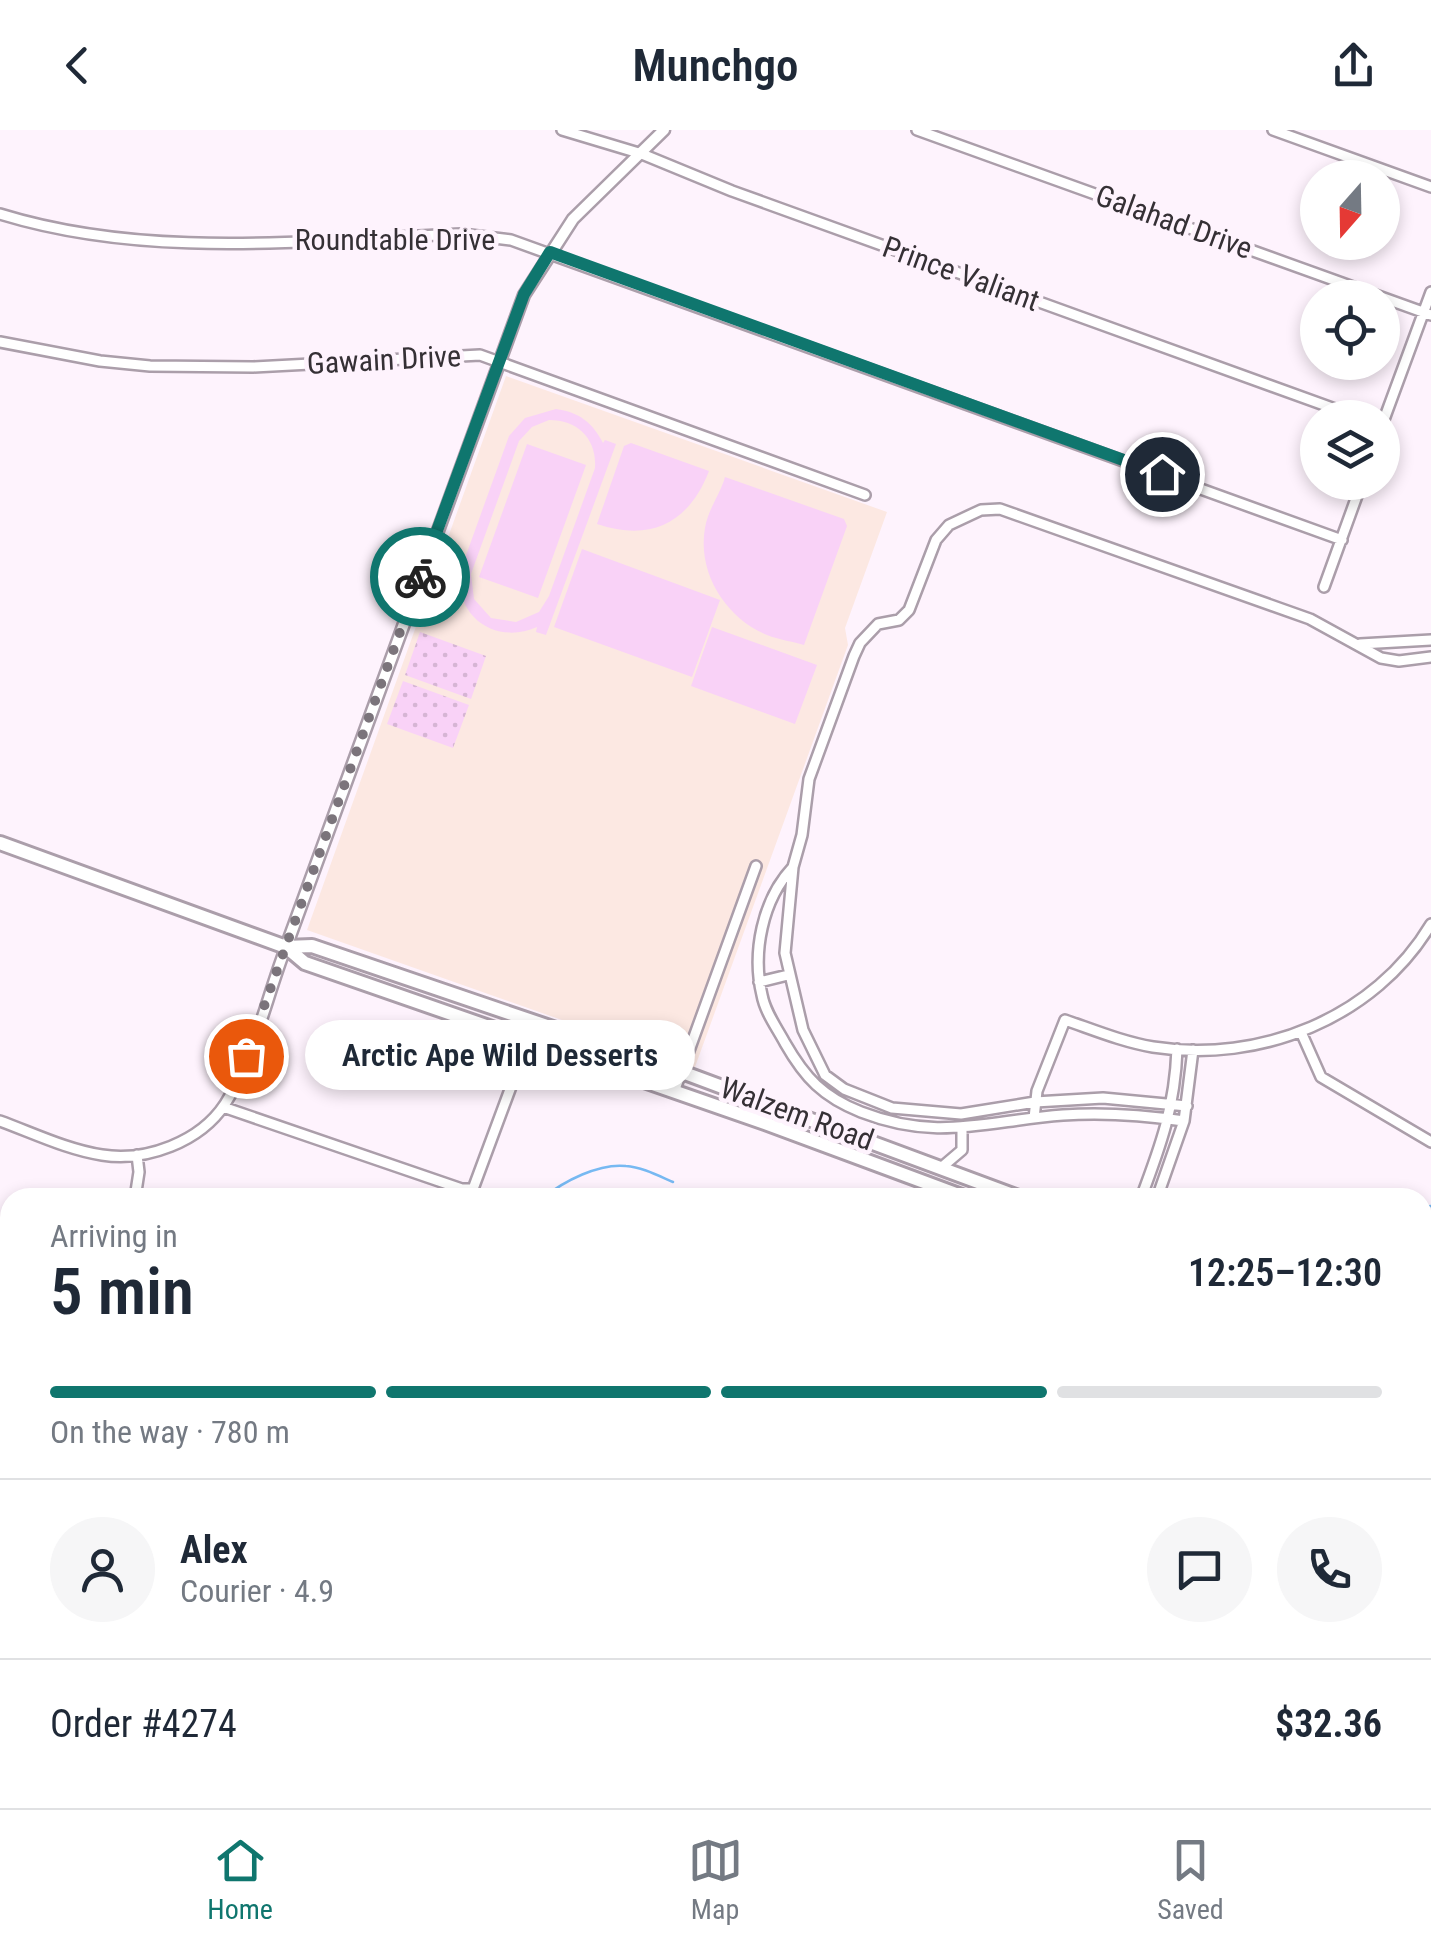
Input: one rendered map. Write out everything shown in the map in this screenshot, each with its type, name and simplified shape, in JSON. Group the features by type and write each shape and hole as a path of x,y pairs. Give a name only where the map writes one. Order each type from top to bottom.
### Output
{"main road":[{"name":"Walzem Road","path":"0,842 286,947 305,963 674,1092 931,1188"},
{"name":"Walzem Road","path":"286,947 312,946 682,1072 996,1188"},
{"path":"528,1040 542,1034 603,1045"},
{"path":"950,1188 959,1183 980,1188"}],"street":[{"name":"Prince Valiant","path":"562,130 642,154 732,191 1310,400"},
{"path":"0,1122 91,1153 137,1156 180,1142 223,1107 238,1078 524,294 573,219 664,130"},
{"name":"Galahad Drive","path":"917,130 1428,314"},
{"path":"1272,130 1431,187"},
{"name":"Roundtable Drive","path":"0,214 52,228 159,243 480,234 511,240 1342,540"},
{"path":"1392,400 1428,314 1431,292"},
{"name":"Gawain Drive","path":"0,342 150,366 253,367 480,355 865,496"},
{"path":"1324,588 1356,500"},
{"path":"1187,1106 1103,1098 1035,1102 941,1115 892,1108 844,1089 825,1075 803,1030 788,975 787,921 809,779 860,643 878,624 899,620 908,610 936,540 964,515 981,510 1015,512 1310,619 1381,658 1398,661 1431,657"},
{"path":"1357,644 1431,640"},
{"path":"1398,642 1398,661"},
{"path":"674,1092 756,866"},
{"path":"793,868 780,880 764,919 759,982 763,1002 797,1064 822,1094 886,1122 914,1128 962,1129 1034,1118 1133,1113 1184,1122"},
{"path":"764,919 787,921"},
{"path":"1034,1118 1035,1102 1065,1020 1151,1047 1192,1050 1262,1045 1301,1032 1341,1012 1376,988 1403,963 1431,924"},
{"path":"759,982 788,975"},
{"path":"1301,1032 1321,1077 1431,1142"},
{"path":"477,1188 528,1040"},
{"path":"1145,1188 1173,1104 1177,1050"},
{"path":"1161,1188 1184,1122 1192,1050"},
{"path":"223,1107 459,1188"},
{"path":"942,1167 962,1150 962,1129"},
{"path":"137,1156 140,1172 137,1188"}],"shaded area":[{"path":"506,376 887,512 845,628 848,645 695,1067 307,930"},
{"path":"556,409 572,413 595,430 603,443 605,440 616,444 546,635 536,632 537,627 522,632 494,630 472,614 460,588 460,572 509,436 525,418","holes":["549,420 584,433 593,448 595,468 549,596 539,612 516,622 491,618 474,599 471,574 519,441 532,427"]},
{"path":"631,443 709,471 691,504 666,524 651,529 634,531 597,524 624,446"},
{"path":"527,444 586,465 538,598 479,577"},
{"path":"725,477 844,519 847,526 804,645 752,627 727,606 710,577 705,528"},
{"path":"582,549 720,600 692,677 554,627"},
{"path":"712,627 817,665 795,724 691,686"},
{"path":"420,632 486,656 471,699 405,675"},
{"path":"403,681 469,705 453,748 387,724"}],"waterway":[{"path":"557,1188 582,1174 616,1166 638,1168 673,1182"}],"way so far":[{"path":"246,1056 420,577"}],"place":[{"name":"Arctic Ape Wild Desserts","path":"246,1056"}],"route":[{"path":"420,577 524,294 550,252 1162,474"}]}
